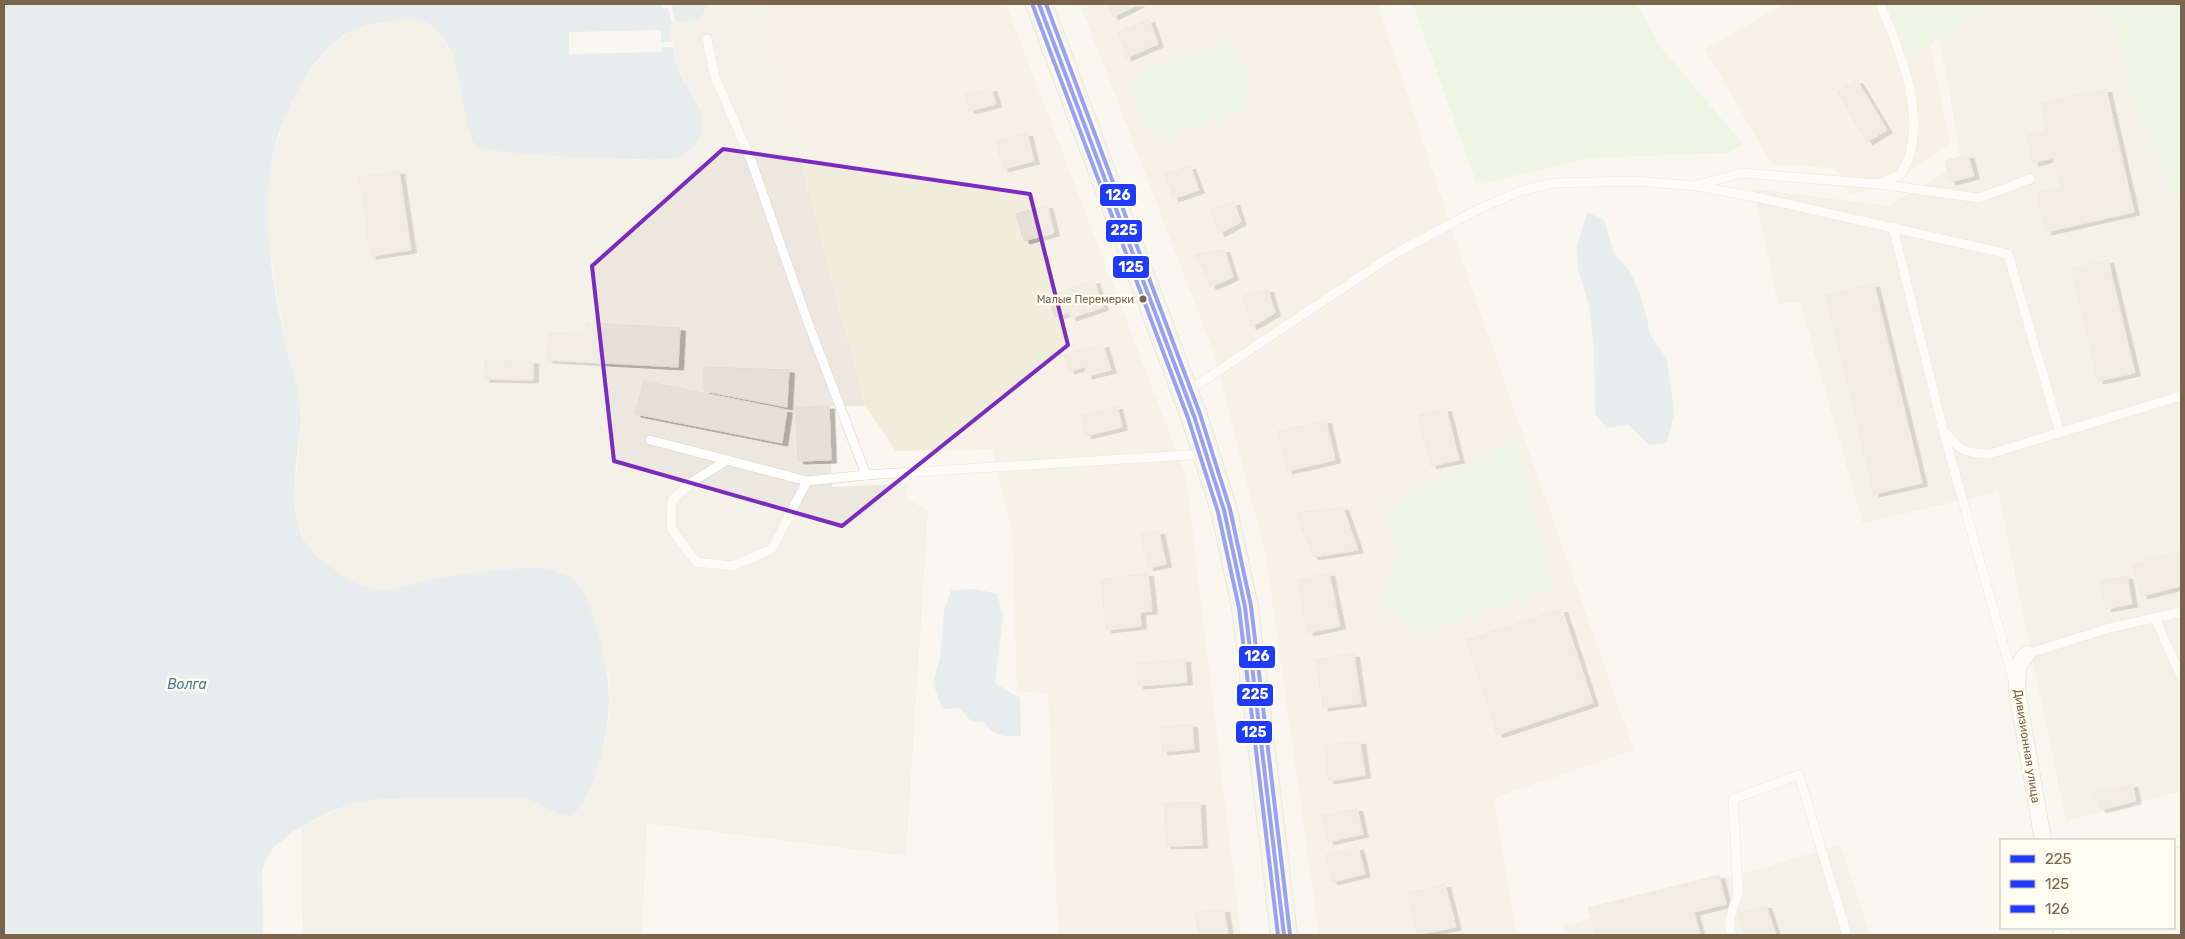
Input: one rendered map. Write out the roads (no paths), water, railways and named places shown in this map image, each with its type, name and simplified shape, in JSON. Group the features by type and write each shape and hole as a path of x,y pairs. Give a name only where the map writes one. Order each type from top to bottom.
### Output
{"main road":[{"path":"1039,4 1186,393 1207,454 1230,534 1246,607 1284,935"}],"street":[{"name":"Дивизионная улица","path":"2027,654 2018,666 2017,691 2043,839"}],"lane":[{"path":"1879,184 1901,174 1911,150 1915,125 1909,86 1901,56 1880,4"},
{"path":"707,40 715,77 751,160 806,318 866,475"},
{"path":"1696,186 1741,173 1879,184 1979,198 2030,179"},
{"path":"1186,393 1394,254 1479,209 1520,191 1553,183 1627,181 1696,186 1756,196 2008,254 2060,432"},
{"path":"1893,227 1943,430 2017,691"},
{"path":"1943,430 1954,443 1970,454 1989,454 2181,396"},
{"path":"650,440 807,482 866,475 1207,454"},
{"path":"727,460 692,482 672,500 671,528 696,562 733,566 772,549 807,482"},
{"path":"2027,654 2109,628 2181,612"},
{"path":"2155,618 2181,677"},
{"path":"1732,935 1729,922 1738,893 1732,799 1799,775 1847,935"}],"water":[{"name":"Волга","path":"4,4 707,4 702,15 698,18 672,23 669,28 678,68 696,100 702,117 700,136 694,147 677,158 576,157 489,150 478,147 472,139 468,127 457,72 452,54 444,38 427,23 418,20 398,20 372,24 348,32 318,59 302,82 290,105 279,134 271,164 268,195 270,258 280,319 300,406 301,422 294,501 299,528 304,540 314,553 328,565 347,578 372,589 395,589 457,575 532,568 545,568 557,571 576,582 594,618 603,651 608,681 609,706 604,740 595,775 581,805 572,816 553,811 524,798 381,799 350,804 294,831 273,848 265,861 262,873 263,935 4,935"},
{"path":"1587,212 1604,220 1614,254 1629,270 1641,296 1651,336 1667,359 1674,413 1667,443 1649,445 1629,425 1607,428 1595,414 1594,347 1589,306 1578,269 1577,246"},
{"path":"976,589 997,594 1003,615 995,683 1020,698 1021,736 1004,736 995,733 984,722 971,721 959,708 942,709 933,683 940,658 944,611 951,590"}],"place":[{"name":"Малые Перемерки","path":"1143,299"}]}
